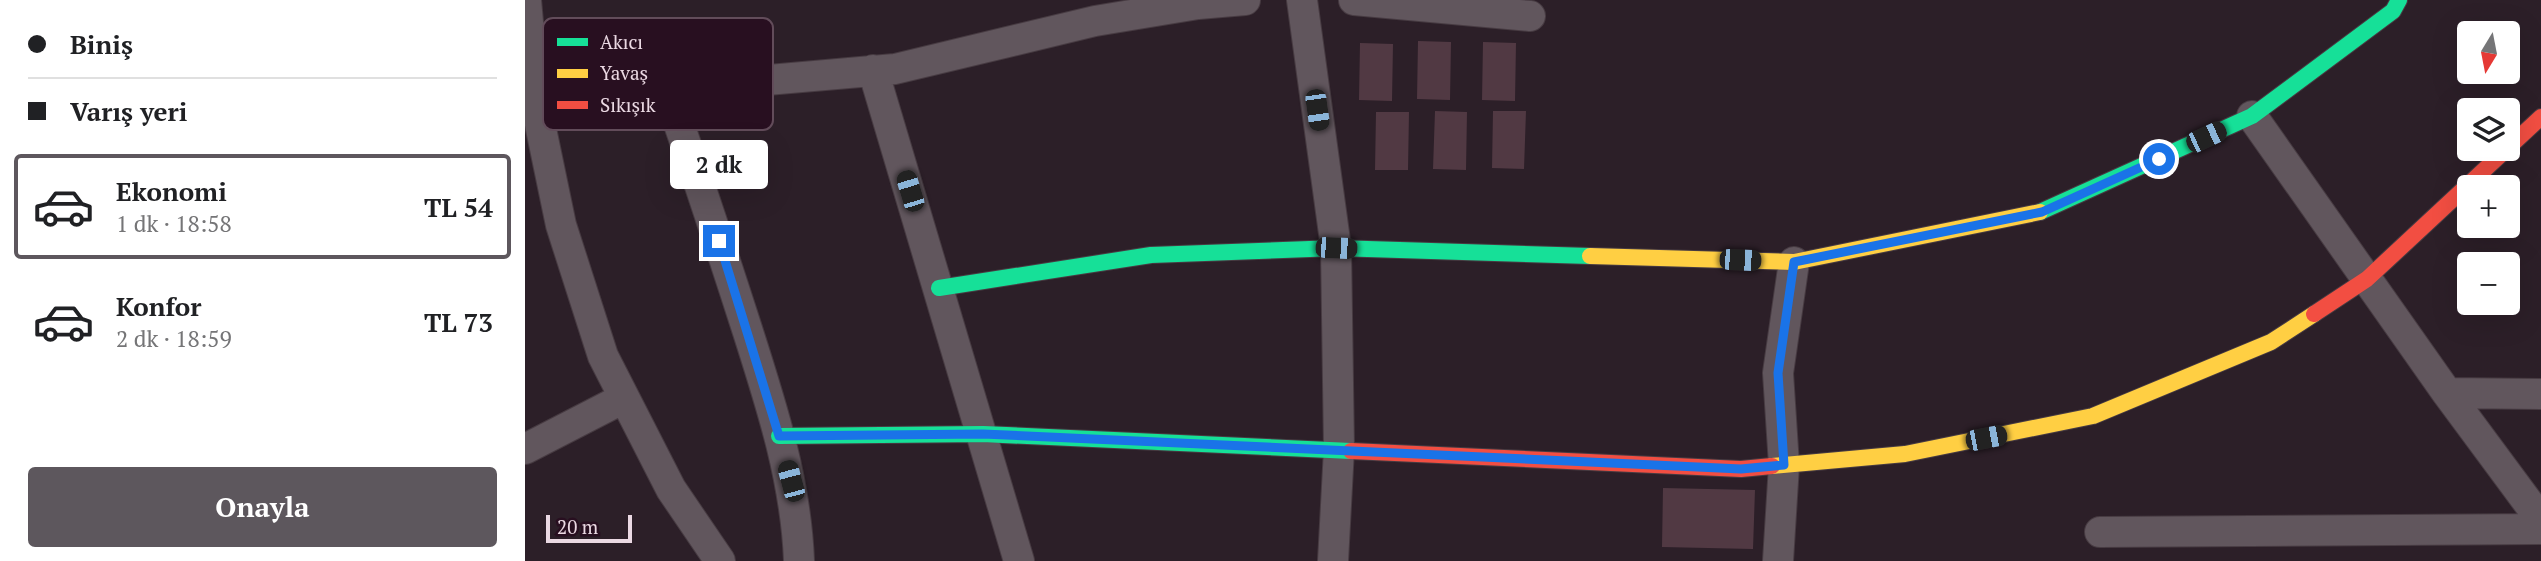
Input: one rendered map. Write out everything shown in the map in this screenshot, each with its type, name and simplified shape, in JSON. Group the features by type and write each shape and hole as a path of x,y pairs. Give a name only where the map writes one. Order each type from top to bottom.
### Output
{"street":[{"path":"526,0 530,101 561,225 603,356 671,489 720,561"},
{"path":"773,80 895,69 1105,10 1245,0"},
{"path":"1302,0 1336,248 1339,449 1333,561"},
{"path":"1354,0 1530,16"},
{"path":"939,288 1151,255 1336,248 1794,262 2042,212 2252,116 2393,11 2399,0"},
{"path":"873,71 1019,561"},
{"path":"2252,116 2447,393 2541,520"},
{"path":"779,436 983,434 1741,469 1905,454 2093,416 2271,342 2367,279 2541,117"},
{"path":"681,130 719,241 779,436 791,481 799,561"},
{"path":"1778,561 1784,465 1778,373 1794,262"},
{"path":"2447,393 2541,394"},
{"path":"525,449 624,398"},
{"path":"2100,532 2541,529"}],"building":[{"path":"1418,41 1451,42 1450,100 1417,99"},
{"path":"1483,42 1516,43 1515,101 1482,100"},
{"path":"1360,43 1393,44 1392,101 1359,100"},
{"path":"1435,111 1467,112 1466,170 1433,169"},
{"path":"1493,111 1526,111 1524,169 1492,168"},
{"path":"1376,112 1409,112 1408,170 1375,170"},
{"path":"1663,488 1755,490 1753,549 1662,547"}],"traffic: fast":[{"path":"2040,212 2252,116 2393,11 2399,0"},
{"path":"939,288 1151,255 1336,248 1590,256"},
{"path":"779,436 983,434 1351,451"}],"traffic: slow":[{"path":"1590,256 1794,262 2040,212"},
{"path":"1772,466 1905,454 2093,416 2271,342 2314,314"}],"traffic: jam":[{"path":"2314,314 2367,279 2541,117"},
{"path":"1351,451 1741,469 1772,466"}],"route":[{"path":"719,241 779,436 983,434 1741,469 1784,465 1778,373 1794,262 2042,212 2159,159"}]}
